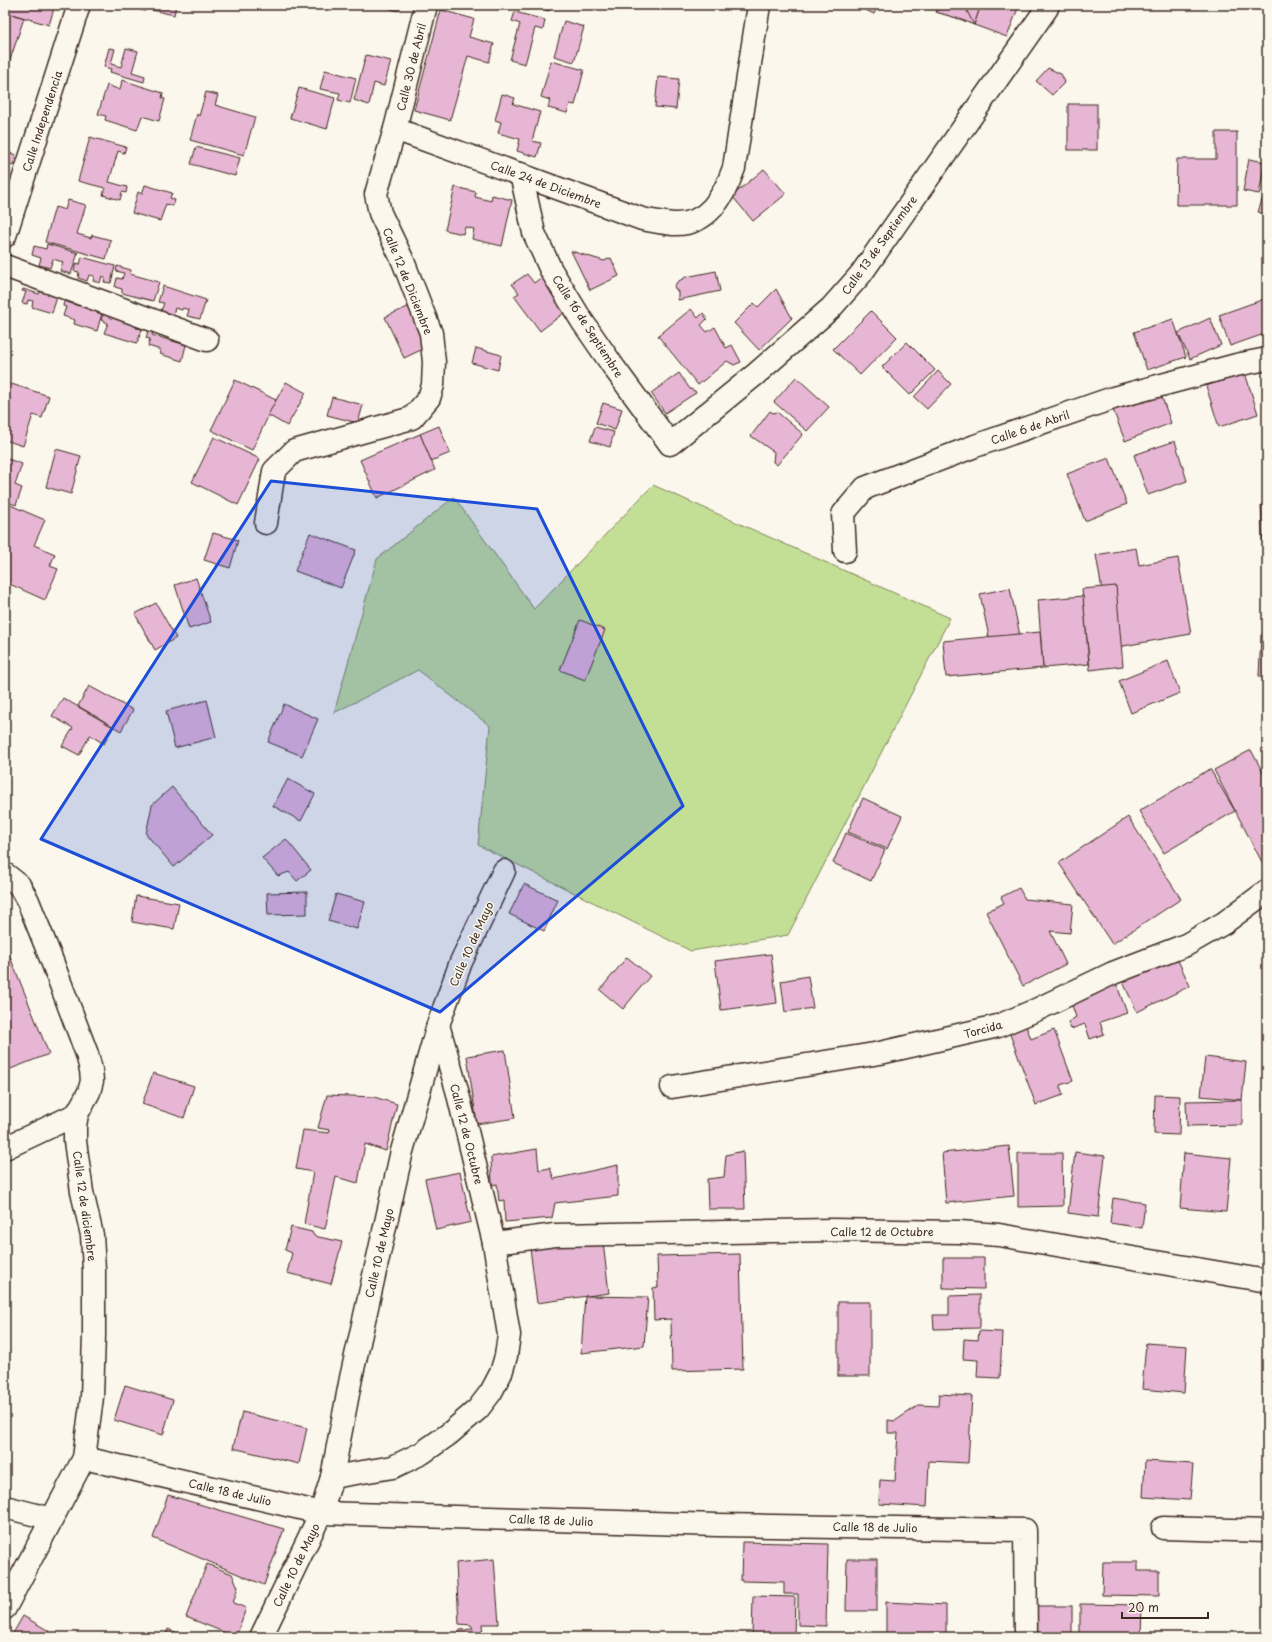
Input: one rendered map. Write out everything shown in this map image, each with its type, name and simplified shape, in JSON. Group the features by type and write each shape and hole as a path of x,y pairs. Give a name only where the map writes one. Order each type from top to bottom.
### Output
{"street":[{"name":"Calle Independencia","path":"5,236 79,5"},
{"name":"Calle 30 de Abril","path":"395,129 426,5"},
{"name":"Calle 24 de Diciembre","path":"395,129 642,219 674,224 699,220 714,206 726,190 734,168 759,5"},
{"name":"Calle 13 de Septiembre","path":"670,444 756,374 831,308 861,274 1047,8"},
{"name":"Calle 12 de Diciembre","path":"266,523 274,471 294,451 412,418 429,398 434,362 432,333 403,261 380,213 376,194 395,129"},
{"name":"Calle 16 de Septiembre","path":"521,174 534,233 551,270 598,345 670,444"},
{"path":"5,266 207,340"},
{"name":"Calle 6 de Abril","path":"845,551 843,514 865,488 975,446 1113,398 1236,364 1267,359"},
{"name":"Calle 10 de Mayo","path":"261,1637 321,1513 332,1477 351,1378 402,1151 438,1025 461,962 504,871"},
{"name":"Calle 12 de diciembre","path":"5,1608 84,1458 92,1397 94,1335 94,1270 92,1235 82,1192 75,1141 77,1114 89,1092 92,1081 91,1070 87,1054 52,960 28,901 19,885 8,875"},
{"name":"Torcida","path":"672,1087 880,1053 998,1026 1036,1010 1113,973 1186,945 1224,923 1267,891"},
{"name":"Calle 12 de Octubre","path":"332,1477 393,1467 422,1453 449,1434 478,1409 491,1392 501,1373 506,1356 509,1336 494,1244 457,1090 438,1025"},
{"path":"5,1148 77,1114"},
{"name":"Calle 12 de Octubre","path":"494,1244 555,1235 832,1230 960,1232 1027,1239 1076,1249 1267,1281"},
{"name":"Calle 18 de Julio","path":"84,1458 321,1513 717,1525 1025,1530 1026,1637"},
{"path":"5,1507 52,1519"},
{"path":"1163,1528 1267,1531"}],"highlighted area":[{"path":"271,481 537,509 683,806 440,1012 41,839"}],"green space":[{"path":"653,485 950,618 788,935 691,951 478,845 490,726 418,670 334,713 377,559 454,497 534,609"}],"building":[{"path":"5,5 55,5 49,25 5,12"},
{"path":"128,5 147,5 145,11 127,7"},
{"path":"154,5 176,5 174,15 152,10"},
{"path":"379,5 400,5 398,11"},
{"path":"528,5 551,5 549,11"},
{"path":"855,5 878,5 874,14"},
{"path":"940,5 981,5 974,25 936,12"},
{"path":"940,5 964,5 974,25 936,12"},
{"path":"981,5 1008,5 1018,8 1007,37 974,25"},
{"path":"441,10 474,19 469,37 494,44 489,62 468,56 450,120 414,110"},
{"path":"5,12 24,18 6,72 5,71"},
{"path":"515,12 545,20 543,30 535,28 525,64 510,60 520,24 512,21"},
{"path":"564,21 584,27 574,62 554,56"},
{"path":"109,48 115,49 111,64 121,67 126,48 138,51 132,72 145,76 144,82 110,72 111,69 104,67"},
{"path":"366,55 391,61 384,86 374,83 369,105 354,100"},
{"path":"551,61 584,70 575,105 570,104 567,113 548,108 550,100 541,97"},
{"path":"1048,68 1061,74 1065,82 1052,95 1036,81"},
{"path":"325,70 356,78 350,103 338,100 340,93 320,89"},
{"path":"658,77 679,79 676,109 655,107"},
{"path":"122,80 163,93 162,98 165,99 159,121 142,116 137,130 105,120 106,116 98,114 107,85 120,90"},
{"path":"299,88 335,98 327,129 290,118"},
{"path":"206,92 218,95 215,105 255,117 244,155 190,140 197,114 199,116"},
{"path":"502,94 515,98 513,104 540,112 532,141 541,143 537,157 517,151 520,139 498,133 501,122 495,120"},
{"path":"1068,104 1097,104 1097,150 1068,150"},
{"path":"1216,132 1237,132 1237,205 1176,205 1177,159 1216,159"},
{"path":"90,137 126,147 124,153 118,151 109,182 127,187 126,193 122,192 120,200 103,195 105,188 78,181"},
{"path":"196,147 240,158 235,176 191,164"},
{"path":"5,151 16,155 13,166 5,163"},
{"path":"1249,159 1265,162 1259,194 1243,191"},
{"path":"764,169 786,194 753,221 732,196"},
{"path":"145,185 172,193 170,198 175,200 173,206 166,204 160,221 132,213 138,192 142,194"},
{"path":"455,187 476,192 475,197 491,201 492,195 512,200 502,246 472,239 474,229 465,227 463,234 445,230"},
{"path":"1263,197 1267,198 1267,215 1258,212"},
{"path":"68,200 86,205 77,234 91,238 92,235 111,240 106,259 45,242 55,207 65,210"},
{"path":"47,244 78,253 71,274 60,271 63,262 53,259 50,268 39,265 41,258 32,255 34,246 46,249"},
{"path":"571,251 604,261 611,258 619,276 590,290"},
{"path":"82,257 115,266 111,283 104,282 105,278 102,276 100,283 93,281 94,276 89,275 87,281 78,278 79,272 74,271 76,263 80,264"},
{"path":"117,266 131,270 130,274 159,282 153,301 122,293 122,289 115,287 117,278 122,279 124,273 116,271"},
{"path":"716,271 720,291 678,300 678,292 674,287 677,282 686,277"},
{"path":"527,274 534,283 543,276 568,310 540,331 514,296 519,293 512,284"},
{"path":"163,286 206,300 200,319 187,316 189,310 183,308 182,310 175,308 173,315 161,311 164,303 158,302"},
{"path":"23,289 39,294 42,290 53,293 53,296 57,297 52,313 32,307 33,301 28,300 27,304 22,303 26,292 22,291"},
{"path":"776,289 792,318 759,350 734,323 754,303 758,307"},
{"path":"1267,298 1267,333 1230,346 1219,315"},
{"path":"64,301 79,306 81,301 96,305 94,311 102,313 97,331 74,324 75,320 63,316 66,307 63,306"},
{"path":"410,306 418,324 415,325 425,348 404,358 385,317"},
{"path":"691,309 698,318 703,313 707,319 701,325 707,332 715,327 726,348 732,345 741,362 734,365 727,361 698,385 658,336"},
{"path":"871,311 897,337 860,375 833,349"},
{"path":"104,312 138,322 136,328 142,329 137,343 104,333 108,323 101,320"},
{"path":"1210,318 1221,345 1190,359 1178,333"},
{"path":"1173,319 1186,357 1147,370 1134,332"},
{"path":"148,331 153,332 152,335 186,345 182,361 160,354 161,350 148,346 150,339 146,338"},
{"path":"907,342 935,370 910,395 882,367"},
{"path":"476,348 501,355 498,370 472,363"},
{"path":"938,371 951,384 927,409 914,397"},
{"path":"679,373 690,389 696,393 665,413 651,393"},
{"path":"1245,373 1258,414 1219,427 1206,386"},
{"path":"796,377 829,407 807,431 774,402"},
{"path":"235,380 276,400 252,450 211,430"},
{"path":"5,382 49,396 42,418 33,415 23,446 5,440"},
{"path":"286,382 306,393 287,426 268,415"},
{"path":"1159,389 1171,423 1125,441 1112,407"},
{"path":"332,397 363,405 358,423 327,415"},
{"path":"603,403 622,409 615,430 596,423"},
{"path":"770,411 773,413 777,412 803,434 777,465 773,462 774,452 751,436"},
{"path":"439,426 450,453 431,461 420,434"},
{"path":"595,427 614,432 610,447 590,441"},
{"path":"420,434 435,470 377,498 360,460"},
{"path":"214,437 260,459 238,505 192,482"},
{"path":"1175,441 1187,481 1148,495 1134,455"},
{"path":"56,449 81,456 71,494 46,487"},
{"path":"5,458 22,464 15,485 22,488 16,505 5,501"},
{"path":"1109,458 1127,504 1085,521 1067,474"},
{"path":"10,505 45,520 34,545 55,554 50,566 58,569 45,600 5,582 5,517"},
{"path":"1261,505 1267,505 1267,547 1263,547"},
{"path":"213,533 238,540 230,568 204,560"},
{"path":"310,533 356,550 341,588 295,571"},
{"path":"1136,548 1139,565 1178,558 1191,634 1112,648 1096,555"},
{"path":"196,578 211,622 189,629 175,585"},
{"path":"1116,586 1123,666 1090,670 1082,589"},
{"path":"1010,588 1023,650 993,656 980,594"},
{"path":"1083,596 1089,664 1043,668 1038,600"},
{"path":"156,603 176,638 155,650 135,614"},
{"path":"580,620 605,630 585,680 560,670"},
{"path":"1040,632 1043,668 946,677 943,641"},
{"path":"1261,635 1267,635 1267,677 1259,676"},
{"path":"1168,661 1180,693 1131,713 1119,681"},
{"path":"89,686 133,710 121,731 78,706"},
{"path":"63,698 113,727 104,744 90,735 79,755 62,746 73,728 52,716"},
{"path":"207,700 216,737 175,748 166,711"},
{"path":"284,704 318,719 302,756 268,742"},
{"path":"1251,750 1267,780 1267,864 1264,866 1214,770"},
{"path":"1210,769 1235,811 1164,853 1139,811"},
{"path":"288,779 315,794 301,821 273,806"},
{"path":"172,787 212,835 174,867 146,834 152,805"},
{"path":"863,798 902,816 887,849 848,832"},
{"path":"1128,817 1181,899 1112,944 1059,863"},
{"path":"846,833 885,850 871,881 833,863"},
{"path":"286,839 311,870 297,881 289,872 278,876 262,858"},
{"path":"524,884 558,900 544,931 509,914"},
{"path":"1019,888 1025,899 1073,904 1070,933 1050,931 1066,964 1023,986 986,912 1004,903 1001,897"},
{"path":"307,892 307,914 268,915 267,893"},
{"path":"336,894 365,902 357,929 328,921"},
{"path":"136,896 179,903 174,929 132,922"},
{"path":"7,949 49,1054 8,1070 5,1062 5,950"},
{"path":"771,954 777,1003 721,1010 715,961"},
{"path":"1175,954 1190,986 1137,1012 1122,980"},
{"path":"627,957 650,976 623,1009 600,990"},
{"path":"808,976 813,1008 785,1012 781,981"},
{"path":"1115,980 1127,1013 1100,1022 1104,1034 1090,1039 1085,1024 1071,1029 1068,1022 1076,1017 1069,997"},
{"path":"1025,1023 1031,1039 1054,1030 1073,1081 1060,1085 1063,1095 1036,1105 1008,1029"},
{"path":"505,1050 515,1118 477,1124 467,1056"},
{"path":"1205,1057 1246,1062 1242,1100 1201,1096"},
{"path":"153,1073 194,1086 184,1118 142,1104"},
{"path":"327,1095 374,1097 397,1104 386,1151 365,1144 358,1183 336,1177 325,1229 304,1224 313,1172 296,1169 303,1130 329,1133 330,1130 318,1128"},
{"path":"1155,1095 1180,1096 1179,1135 1154,1134"},
{"path":"1267,1097 1267,1127 1264,1127"},
{"path":"1242,1100 1242,1125 1187,1126 1186,1101"},
{"path":"1009,1146 1014,1196 946,1203 942,1153"},
{"path":"537,1149 539,1170 550,1168 554,1179 618,1165 618,1196 555,1203 552,1218 505,1222 504,1200 499,1201 497,1184 492,1185 491,1157"},
{"path":"743,1151 745,1209 708,1209 707,1179 724,1177 726,1155"},
{"path":"1075,1152 1105,1156 1098,1217 1068,1213"},
{"path":"1018,1153 1062,1153 1063,1206 1018,1207"},
{"path":"1184,1153 1231,1158 1226,1212 1180,1208"},
{"path":"460,1172 471,1222 436,1230 425,1179"},
{"path":"1113,1198 1145,1203 1142,1228 1110,1223"},
{"path":"291,1227 312,1232 314,1236 342,1242 331,1284 287,1273 292,1253 285,1250"},
{"path":"585,1240 603,1242 609,1293 537,1303 530,1248"},
{"path":"740,1254 743,1369 672,1371 671,1319 654,1320 653,1288 658,1287 657,1256"},
{"path":"943,1258 984,1258 984,1289 943,1288"},
{"path":"980,1295 980,1328 934,1329 933,1315 949,1315 949,1296"},
{"path":"585,1296 648,1297 644,1346 581,1353"},
{"path":"838,1302 870,1302 870,1376 838,1376"},
{"path":"979,1331 1002,1332 1000,1378 977,1377 978,1360 963,1359 964,1339 978,1340"},
{"path":"1146,1343 1187,1346 1184,1393 1142,1389"},
{"path":"125,1385 173,1400 163,1435 114,1420"},
{"path":"939,1394 972,1396 968,1463 929,1461 927,1507 879,1504 880,1480 895,1481 898,1433 888,1433 888,1420 895,1421 919,1405 938,1406"},
{"path":"242,1412 307,1428 299,1464 233,1448"},
{"path":"1145,1461 1193,1464 1190,1500 1143,1497"},
{"path":"168,1495 284,1529 264,1585 153,1538"},
{"path":"742,1542 828,1544 826,1626 798,1625 798,1594 784,1594 784,1582 741,1581"},
{"path":"494,1559 499,1624 482,1624 483,1637 458,1637 459,1630 473,1629 471,1625 459,1624 456,1563"},
{"path":"847,1559 877,1559 877,1611 846,1611"},
{"path":"1103,1562 1138,1562 1138,1571 1159,1571 1159,1596 1102,1595"},
{"path":"207,1564 232,1574 238,1587 233,1603 246,1608 236,1637 186,1617"},
{"path":"753,1596 795,1597 794,1637 752,1637"},
{"path":"886,1602 946,1605 946,1637 886,1637"},
{"path":"1080,1604 1142,1605 1141,1637 1080,1637"},
{"path":"1033,1606 1072,1606 1072,1637 1033,1637"},
{"path":"23,1616 49,1631 46,1637 11,1637"},
{"path":"168,1629 188,1637 165,1637"}]}
